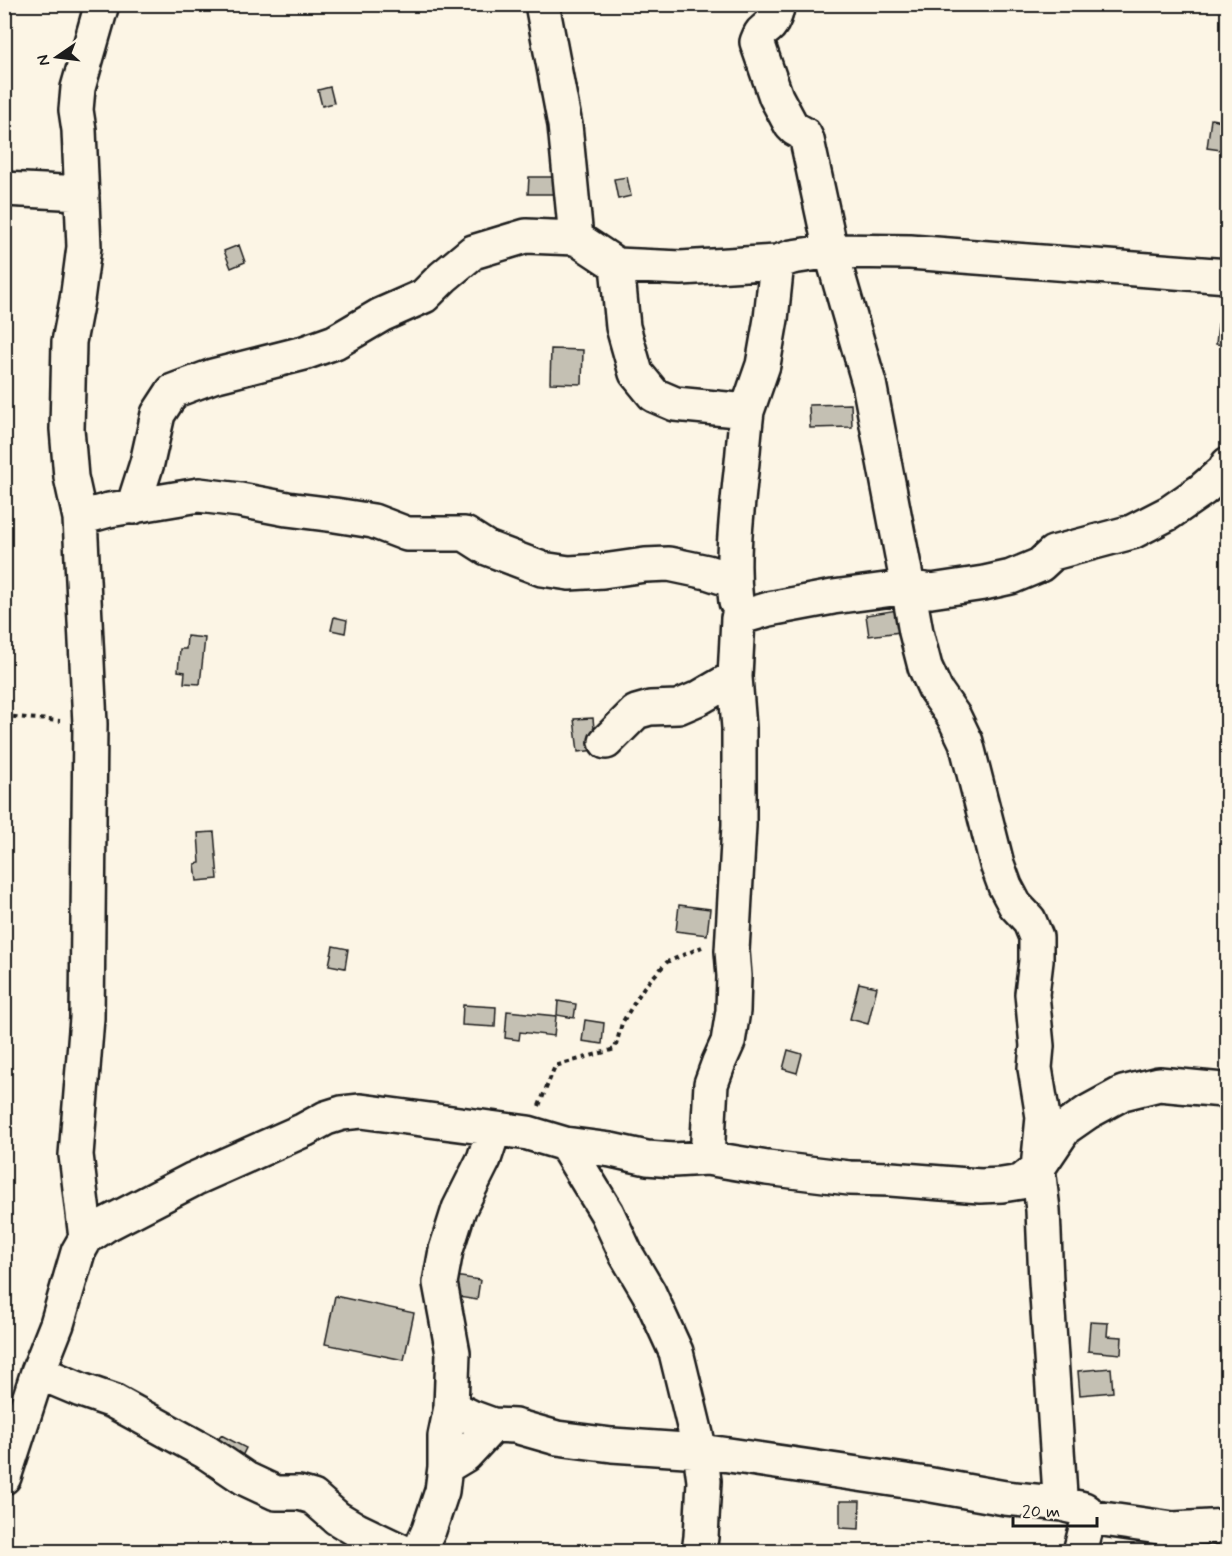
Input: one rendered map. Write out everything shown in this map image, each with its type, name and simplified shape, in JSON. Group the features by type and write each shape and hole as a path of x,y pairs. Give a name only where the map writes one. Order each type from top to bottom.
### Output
{"street":[{"path":"86,1238 76,1155 87,1018 90,724 80,518 71,477 67,429 69,342 84,247 79,130 76,110 78,88 102,4"},
{"path":"542,4 565,125 576,238"},
{"path":"778,4 771,25 761,32 757,42 776,97 790,125 804,134 807,140 831,250 869,383 916,632 925,667 936,691 954,717 966,742 997,864 1015,905 1029,920 1036,937 1032,994 1037,1046 1035,1068 1042,1117 1038,1168 1043,1210 1060,1495 1076,1511 1080,1551"},
{"path":"4,189 82,193"},
{"path":"133,507 147,463 158,414 173,391 213,376 304,354 335,342 381,315 424,296 473,252 526,236 576,238 617,265 681,268 777,262 831,250 909,252 1227,276"},
{"path":"707,1158 711,1084 728,1042 734,1011 732,951 739,825 739,728 735,677 738,618 734,581 734,541 747,411 763,365 777,262"},
{"path":"617,265 623,327 633,364 636,373 654,395 675,405 747,411"},
{"path":"738,618 769,609 833,597 909,587 931,591 1011,577 1040,565 1053,553 1132,532 1169,513 1202,490 1224,471 1227,464"},
{"path":"80,518 109,510 199,495 373,521 407,534 465,534 488,548 542,569 569,573 669,564 707,572 734,581"},
{"path":"606,742 636,712 650,708 678,707 699,698 735,677"},
{"path":"4,1477 38,1372 57,1324 78,1252 86,1238 107,1224 194,1179 326,1118 361,1111 528,1133 565,1144 611,1150 647,1158 673,1160 707,1158 830,1176 980,1186 1021,1182 1038,1168 1065,1128 1088,1112 1123,1093 1159,1084 1227,1089"},
{"path":"419,1551 429,1530 442,1491 446,1436 452,1407 453,1353 440,1283 446,1250 459,1209 484,1160 494,1129"},
{"path":"565,1144 607,1213 626,1254 649,1293 676,1352 700,1451 704,1481 699,1551"},
{"path":"38,1372 113,1401 206,1452 246,1479 276,1492 299,1493 313,1497 337,1518 403,1551"},
{"path":"452,1407 493,1425 515,1426 557,1438 612,1445 700,1451 926,1484 1076,1511 1125,1523 1173,1529 1227,1526"},
{"path":"445,1467 465,1455 493,1425"}],"path":[{"path":"4,716 90,724"},
{"path":"528,1133 555,1066 615,1049 622,1023 644,987 667,962 714,941 732,951"}],"building":[{"path":"330,87 334,103 322,106 318,90"},
{"path":"1211,119 1228,122 1228,151 1207,148"},
{"path":"529,177 556,177 556,194 528,194"},
{"path":"627,177 631,196 618,199 614,179"},
{"path":"239,245 245,262 231,268 224,251"},
{"path":"1218,324 1228,325 1228,345 1216,344"},
{"path":"551,349 583,350 582,384 550,383"},
{"path":"851,404 852,427 810,428 809,405"},
{"path":"897,610 900,632 869,636 866,615"},
{"path":"334,617 347,620 345,633 331,630"},
{"path":"187,636 205,638 200,684 184,683 185,672 178,671 180,649 186,649"},
{"path":"593,718 596,750 578,752 574,719"},
{"path":"214,832 218,879 197,881 195,864 200,863 198,833"},
{"path":"679,905 710,909 707,935 676,931"},
{"path":"333,946 348,949 345,968 329,965"},
{"path":"859,983 877,987 868,1024 850,1019"},
{"path":"558,1001 576,1004 574,1018 557,1015"},
{"path":"463,1005 496,1007 495,1027 462,1025"},
{"path":"507,1011 556,1016 554,1036 520,1032 519,1040 505,1038"},
{"path":"585,1020 604,1023 602,1044 582,1041"},
{"path":"788,1050 802,1054 797,1073 783,1069"},
{"path":"449,1275 480,1280 477,1300 446,1295"},
{"path":"335,1296 414,1313 404,1360 325,1344"},
{"path":"1090,1322 1108,1323 1107,1336 1122,1337 1121,1354 1088,1351"},
{"path":"1111,1368 1113,1392 1080,1395 1078,1371"},
{"path":"221,1435 246,1448 239,1462 214,1449"},
{"path":"840,1501 860,1501 859,1529 840,1528"},
{"path":"1108,1547 1133,1552 1107,1552"}]}
